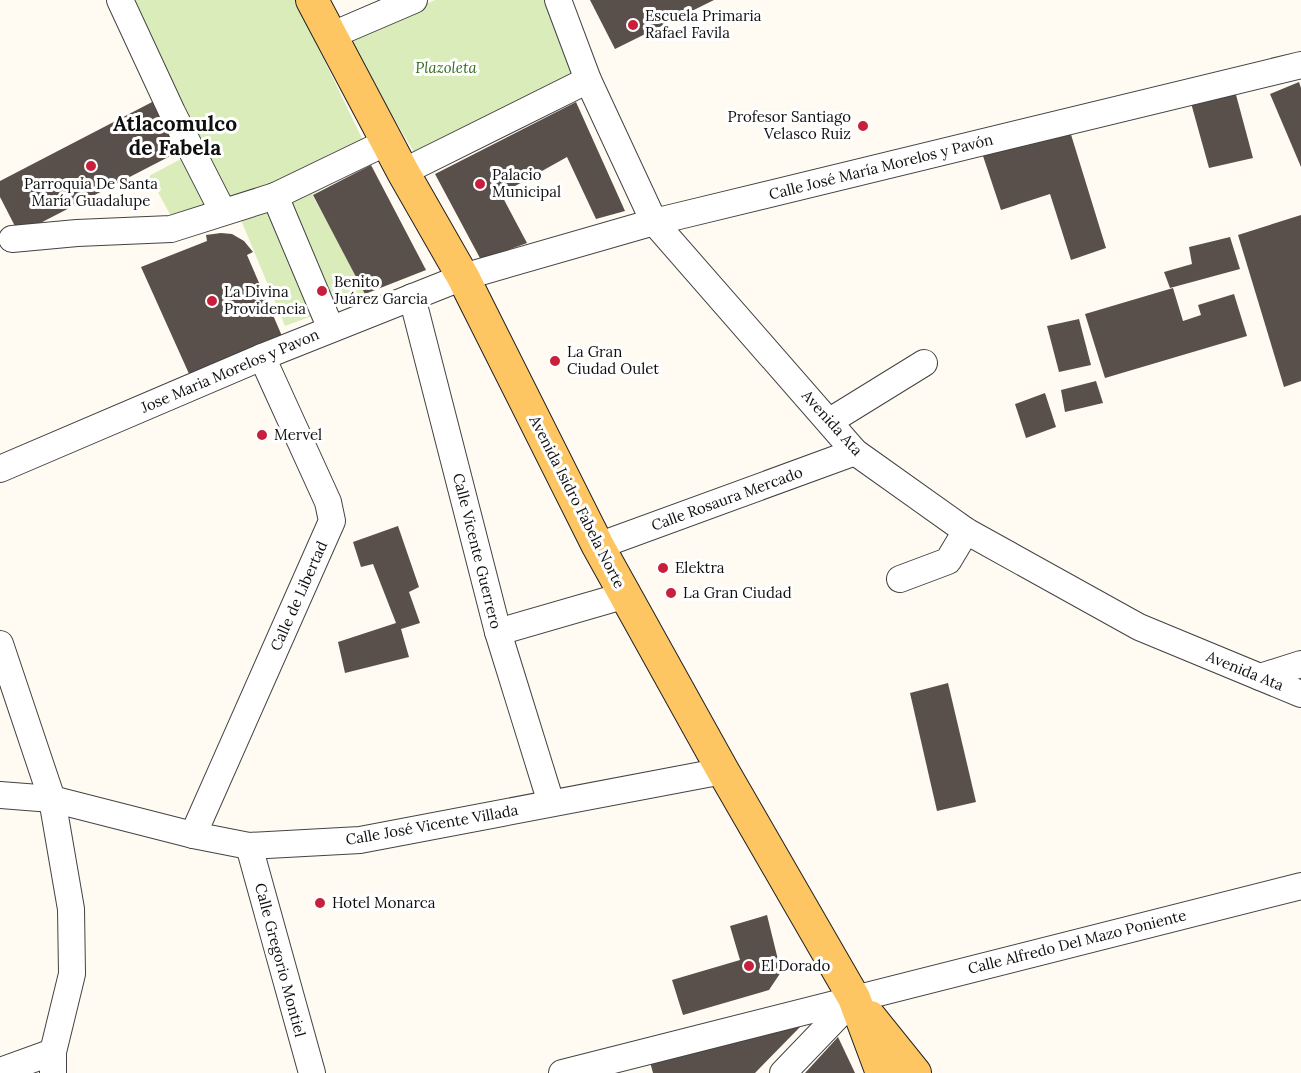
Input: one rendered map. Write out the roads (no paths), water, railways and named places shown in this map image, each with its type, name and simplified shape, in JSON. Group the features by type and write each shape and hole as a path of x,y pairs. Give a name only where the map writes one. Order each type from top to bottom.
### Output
{"main road":[{"name":"Avenida Isidro Fabela Norte","path":"312,0 403,172 463,277 598,546 723,771 854,998 915,1073"},
{"name":"Avenida Isidro Fabela Norte","path":"854,998 882,1073"}],"street":[{"path":"120,0 172,112 223,212"},
{"path":"330,36 414,0"},
{"name":"Avenida Ata","path":"558,0 588,80 654,222 855,452 966,531 1139,627 1301,693"},
{"name":"Calle José María Morelos y Pavón","path":"463,277 654,222 1301,65"},
{"path":"403,172 588,80"},
{"path":"12,239 77,233 171,229 275,196 387,142"},
{"path":"275,196 331,329"},
{"name":"Jose Maria Morelos y Pavon","path":"0,469 262,357 463,277"},
{"name":"Calle Vicente Guerrero","path":"412,297 498,632 551,803"},
{"name":"Calle de Libertad","path":"193,835 332,521 328,502 262,357"},
{"path":"830,421 924,363"},
{"name":"Calle Rosaura Mercado","path":"598,546 855,452"},
{"path":"900,579 948,561 966,531"},
{"path":"498,632 626,595"},
{"path":"0,644 52,799 71,909 72,974 53,1062 0,1071"},
{"path":"1260,677 1301,664"},
{"name":"Calle José Vicente Villada","path":"0,795 52,799 193,835 249,846 360,840 723,771"},
{"name":"Calle Gregorio Montiel","path":"249,846 312,1073"},
{"name":"Calle Alfredo Del Mazo Poniente","path":"562,1073 628,1065 854,998 1301,886"},
{"path":"783,1073 854,998"}],"place":[{"name":"Escuela Primaria Rafael Favila","path":"633,25"},
{"name":"Profesor Santiago Velasco Ruiz","path":"863,126"},
{"name":"Parroquia De Santa María Guadalupe","path":"91,166"},
{"name":"Palacio Municipal","path":"480,184"},
{"name":"Benito Juárez Garcia","path":"322,291"},
{"name":"La Divina Providencia","path":"212,301"},
{"name":"La Gran Ciudad Oulet","path":"555,361"},
{"name":"Mervel","path":"262,435"},
{"name":"Elektra","path":"663,568"},
{"name":"La Gran Ciudad","path":"671,593"},
{"name":"Hotel Monarca","path":"320,903"},
{"name":"El Dorado","path":"749,966"}],"district":[{"name":"Atlacomulco de Fabela","path":"175,136"}],"park label":[{"name":"Plazoleta","path":"446,68"}]}
